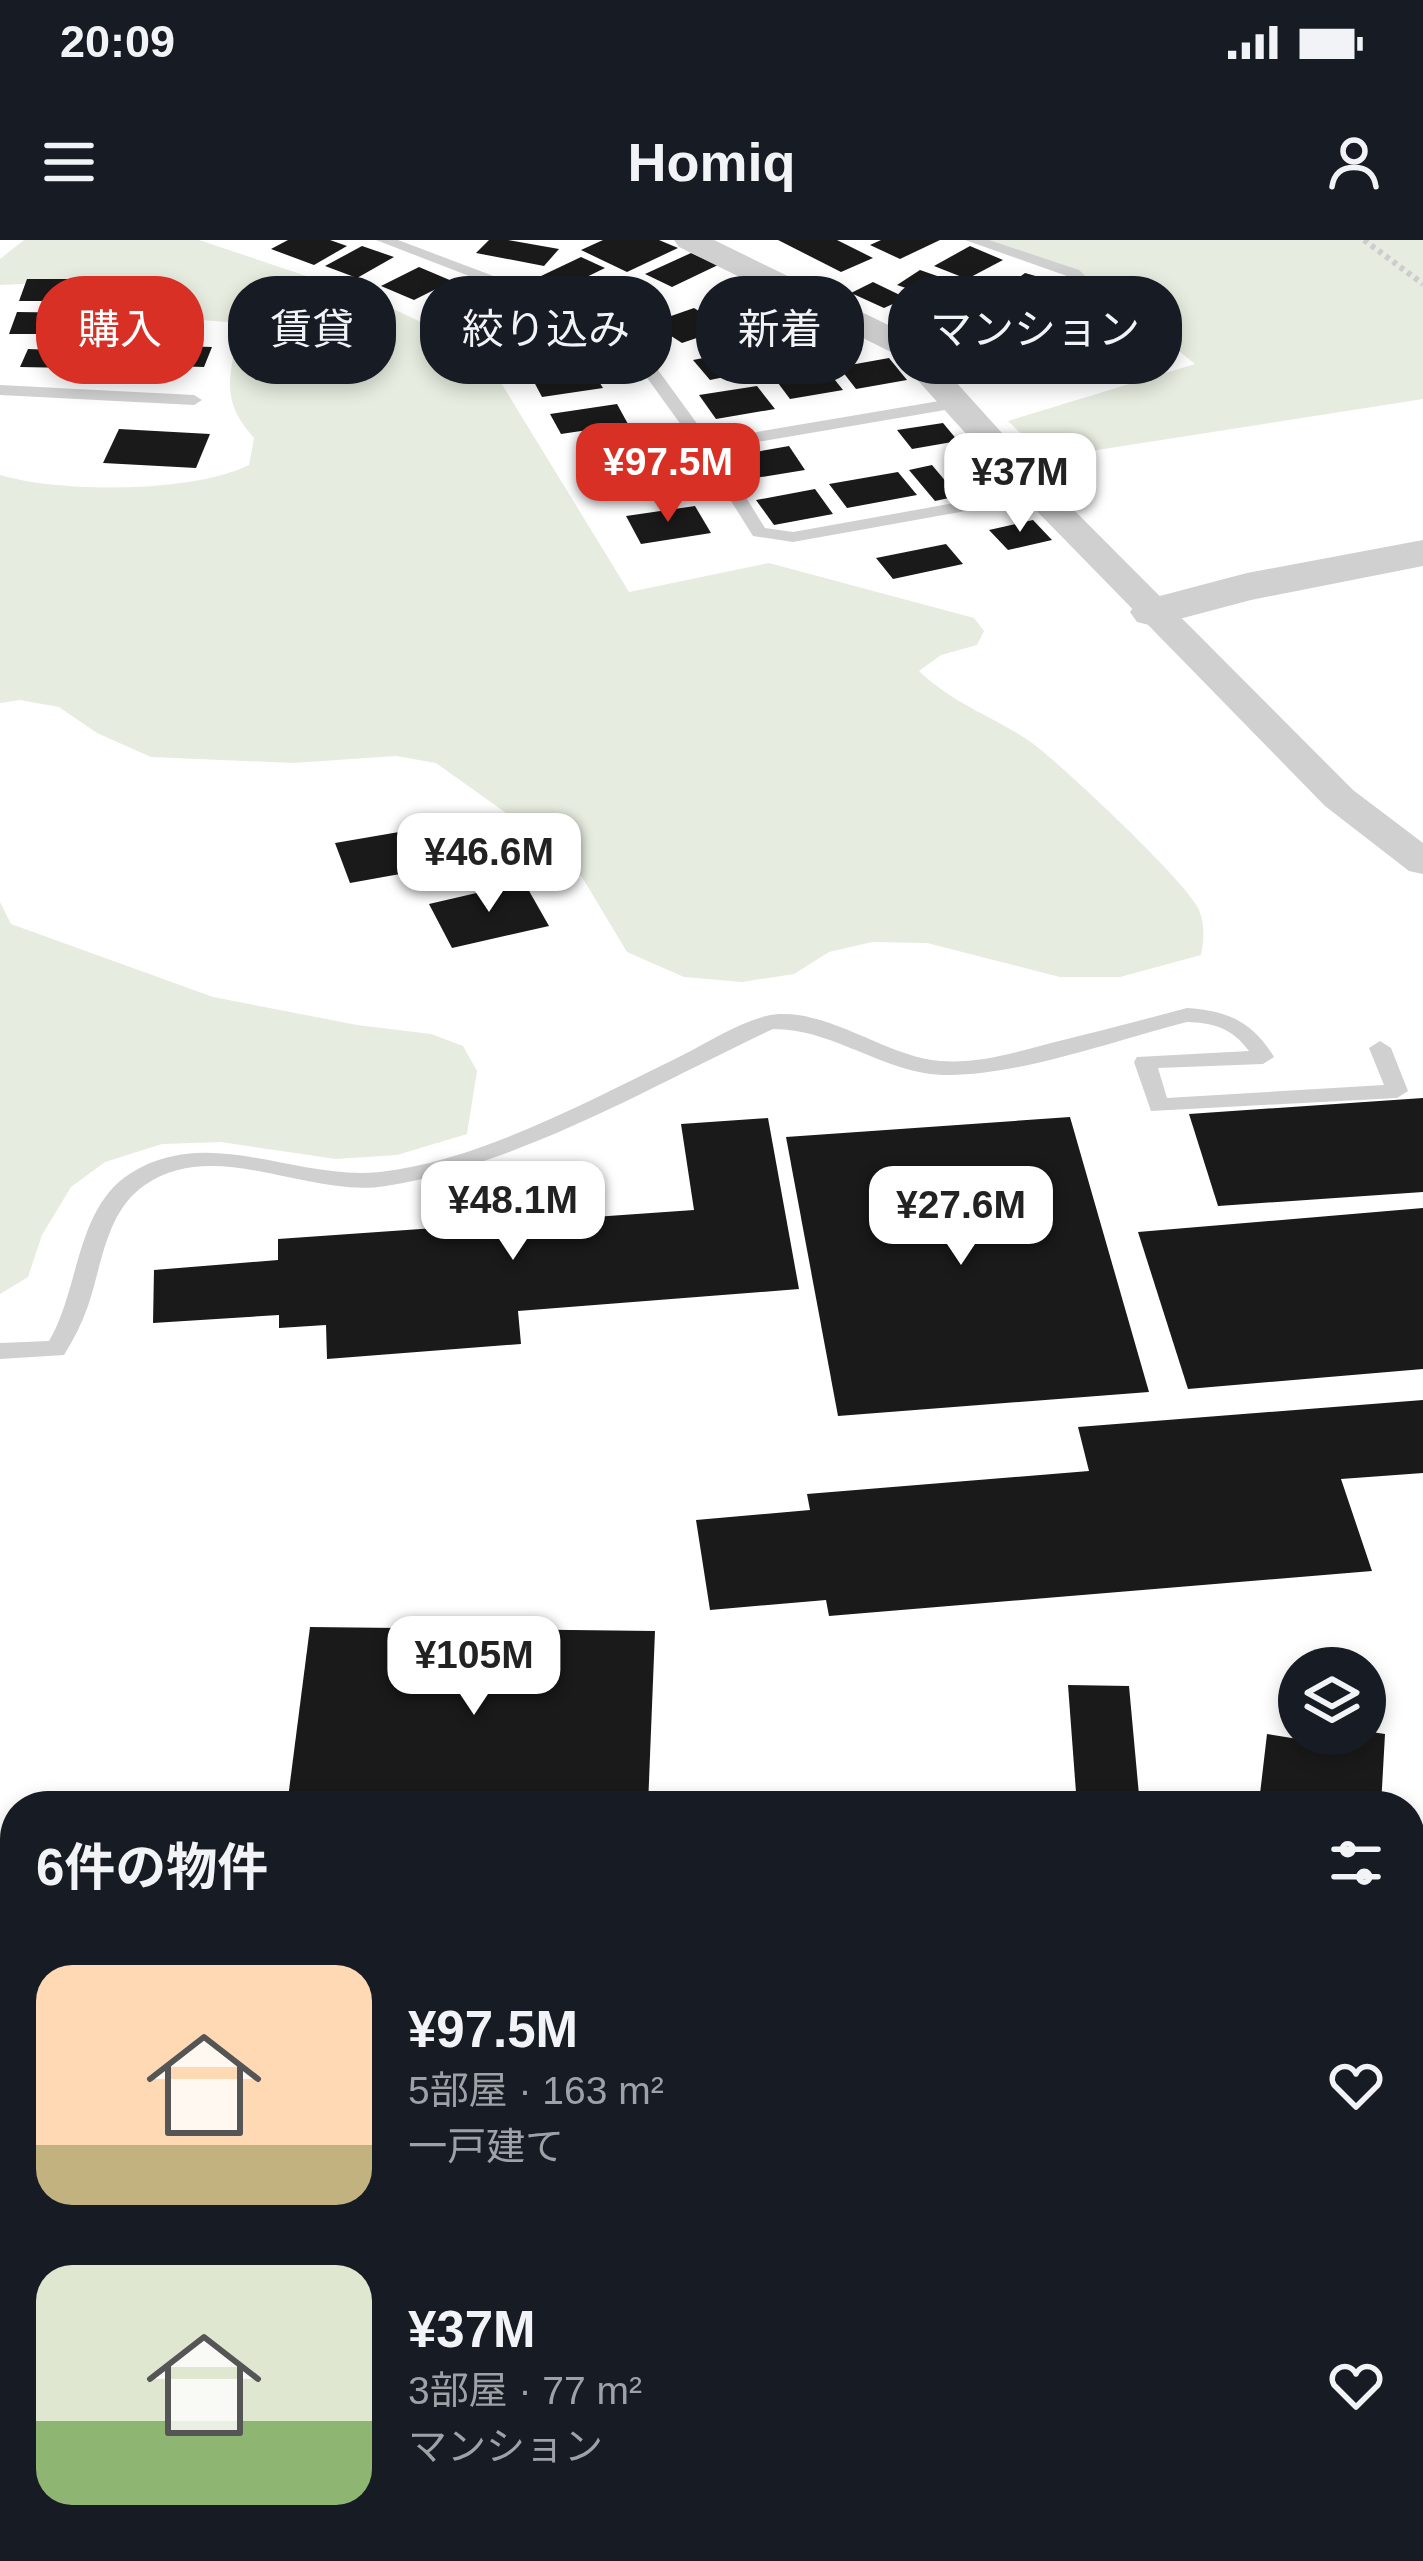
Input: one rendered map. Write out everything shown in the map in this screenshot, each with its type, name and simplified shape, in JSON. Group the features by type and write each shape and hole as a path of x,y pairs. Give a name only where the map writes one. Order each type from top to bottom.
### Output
{"street":[{"path":"690,240 905,346 1038,493 1339,798 1423,862"},
{"path":"1153,612 1246,587 1423,553"}],"lane":[{"path":"384,240 620,329 705,446 759,532 793,537 1038,493"},
{"path":"430,256 452,240"},
{"path":"973,240 1075,276"},
{"path":"0,390 194,400"},
{"path":"705,446 957,403"},
{"path":"0,1351 56,1349 72,1327 110,1206 154,1167 217,1158 312,1179 350,1182 411,1173 509,1141 770,1022 792,1020 914,1064 947,1070 977,1069 1187,1015 1243,1025 1263,1057 1145,1062 1160,1106 1397,1090 1380,1048"}],"path":[{"path":"1364,240 1423,284"}],"shaded area":[{"path":"24,240 199,240 306,276 228,276 228,322 204,320 204,276 36,276 36,283 0,285 0,259"},
{"path":"982,240 1423,240 1423,399 1046,458 1008,421 1129,384 1182,384 1182,368 1195,364 1182,354 1182,276 1068,276"},
{"path":"396,310 420,322 420,384 502,384 629,592 769,563 974,618 984,631 977,645 941,655 919,671 1043,751 1148,850 1199,910 1201,955 1120,977 1060,977 927,943 872,942 829,952 794,974 742,982 684,977 627,952 582,877 544,840 436,763 396,756 293,763 151,757 97,733 59,707 20,700 0,703 0,475 56,485 126,487 225,474 249,465 254,438 231,397 230,384 396,384"},
{"path":"0,902 11,924 213,997 431,1034 463,1046 477,1071 467,1134 397,1155 336,1159 221,1142 162,1144 105,1162 71,1187 42,1235 28,1277 0,1294"}],"building":[{"path":"288,240 330,240 347,246 314,265 271,249"},
{"path":"489,240 559,249 544,266 476,253"},
{"path":"603,240 659,240 678,248 627,272 581,250"},
{"path":"778,240 837,240 873,258 841,272"},
{"path":"881,240 940,240 900,259 870,245"},
{"path":"362,246 394,257 361,276 325,266"},
{"path":"970,246 1003,260 973,276 934,266"},
{"path":"691,253 718,265 672,287 672,276 645,274"},
{"path":"581,257 605,268 589,276 541,276"},
{"path":"419,267 440,276 420,276 420,297 414,300 396,292 396,278"},
{"path":"27,279 36,279 36,301 19,301"},
{"path":"873,282 888,289 888,306 864,299 864,286"},
{"path":"696,309 696,338 682,343 672,337 672,316"},
{"path":"17,312 36,312 36,334 9,334"},
{"path":"28,349 36,349 36,367 20,367"},
{"path":"888,358 888,383 856,389 852,384 864,384 864,362"},
{"path":"535,384 600,384 603,388 542,397"},
{"path":"779,384 838,384 843,390 790,399"},
{"path":"757,386 775,409 716,419 699,395"},
{"path":"617,404 628,424 561,434 550,414"},
{"path":"943,423 958,441 912,449 897,430"},
{"path":"119,429 210,434 196,468 103,463"},
{"path":"664,436 678,457 611,468 598,447"},
{"path":"789,446 805,470 749,479 733,456"},
{"path":"932,465 958,496 935,501 909,470"},
{"path":"687,470 699,489 627,501 615,481"},
{"path":"898,472 917,495 847,508 829,484"},
{"path":"815,489 833,514 774,525 756,500"},
{"path":"695,506 711,533 641,544 626,516"},
{"path":"1033,520 1052,540 1008,550 989,530"},
{"path":"946,544 963,564 893,579 876,558"},
{"path":"434,826 450,865 350,883 335,843"},
{"path":"524,882 549,926 452,948 429,904"},
{"path":"1423,1098 1423,1192 1218,1206 1189,1114"},
{"path":"1070,1117 1149,1392 838,1416 786,1137"},
{"path":"768,1118 799,1289 518,1311 521,1344 327,1359 326,1325 279,1328 279,1315 153,1323 154,1270 278,1260 278,1239 694,1210 681,1124"},
{"path":"1423,1208 1423,1369 1188,1389 1138,1232"},
{"path":"1423,1400 1423,1473 1341,1479 1372,1571 829,1616 826,1600 710,1610 696,1520 810,1510 807,1494 1089,1471 1078,1427"},
{"path":"310,1627 655,1631 649,1791 289,1791"},
{"path":"1068,1685 1129,1686 1139,1791 1076,1791"},
{"path":"1267,1734 1278,1736 1278,1755 1384,1755 1382,1791 1260,1791"}]}
